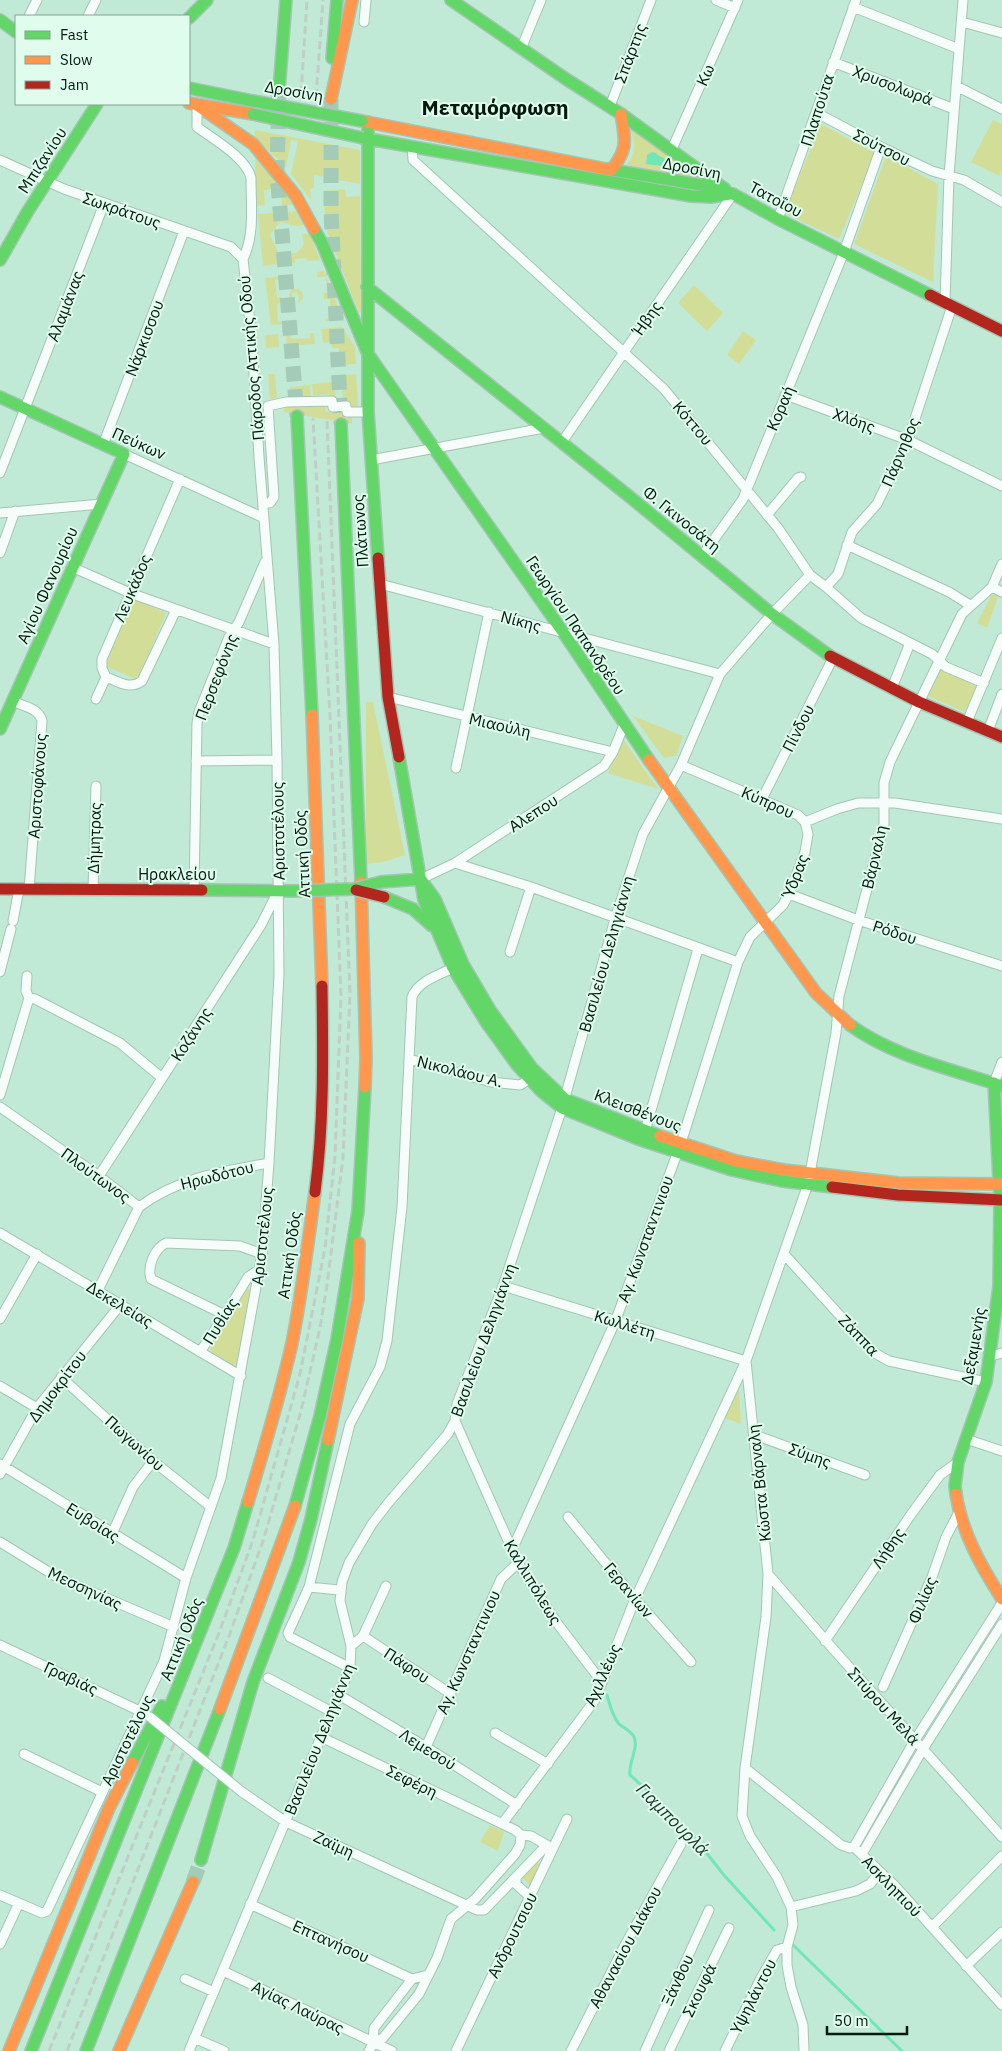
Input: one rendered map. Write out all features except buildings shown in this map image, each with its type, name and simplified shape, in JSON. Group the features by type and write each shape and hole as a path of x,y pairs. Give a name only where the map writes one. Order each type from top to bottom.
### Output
{"main road":[{"path":"190,17 207,0"},
{"path":"337,0 331,99 352,0"},
{"name":"Τατοΐου","path":"451,0 521,49 610,106 733,194 778,219 1002,331"},
{"path":"278,91 285,1"},
{"path":"0,20 15,33"},
{"path":"0,32 15,34"},
{"name":"Δροσίνη","path":"190,88 612,170 697,183 733,194"},
{"name":"Δροσίνη","path":"193,104 601,182 691,196 711,197 733,194"},
{"name":"Γεωργίου Παπανδρέου","path":"193,104 253,144 296,196 322,243 368,354 563,632 624,725 764,923 816,993 838,1016 858,1031 900,1053 998,1085"},
{"name":"Μπιζανίου","path":"0,260 46,181 96,105"},
{"path":"612,170 622,159 625,147 621,114"},
{"name":"Πλάτωνος","path":"365,121 368,412 388,697 424,900 438,933"},
{"name":"Φ. Γκινοσάτη","path":"367,287 562,442 772,614 833,658 919,702 1002,737"},
{"name":"Πεύκων","path":"0,397 124,454"},
{"name":"Αττική Οδός","path":"31,2051 234,1548 272,1425 292,1342 307,1253 318,1159 323,1066 322,940 304,520 297,416"},
{"path":"86,2051 240,1659 300,1491 320,1416 337,1339 358,1211 364,1120 366,1038 341,424"},
{"name":"Αγίου Φανουρίου","path":"0,729 124,454"},
{"name":"Ηρακλείου","path":"0,889 294,891 353,889 382,882 421,879"},
{"name":"Κλεισθένους","path":"421,879 435,898 463,964 533,1077"},
{"name":"Ηρακλείου","path":"353,889 384,897 414,909 438,933"},
{"name":"Κλεισθένους","path":"438,933 453,968 486,1022 517,1065 564,1103 638,1139 809,1179 898,1195 1001,1200"},
{"name":"Δεξαμενής","path":"998,1085 1001,1184 999,1286 986,1382 958,1462 955,1486 959,1512 968,1539 987,1576 1002,1599"},
{"name":"Κλεισθένους","path":"564,1103 646,1131 679,1148"},
{"name":"Κλεισθένους","path":"809,1179 899,1183 1001,1184"},
{"path":"898,1195 899,1183"},
{"path":"201,1860 253,1682 292,1584 307,1535 358,1298 360,1264 358,1211"},
{"path":"9,2051 109,1808 167,1696 187,1645 234,1548"},
{"path":"119,2051 193,1882"}],"street":[{"path":"30,15 37,0"},
{"path":"88,15 96,0"},
{"path":"364,22 366,0"},
{"path":"521,49 540,0"},
{"name":"Σπάρτης","path":"610,106 651,0"},
{"path":"716,0 736,4"},
{"name":"Πάρνηθος","path":"826,587 838,574 852,532 877,504 908,440 948,304 949,176 963,0"},
{"path":"855,3 959,50"},
{"name":"Πλαπούτα","path":"778,219 855,3"},
{"name":"Κω","path":"672,149 736,4"},
{"path":"962,22 1002,33"},
{"name":"Χρυσολωρά","path":"833,62 954,109"},
{"name":"Χρυσολωρά","path":"956,86 1002,109"},
{"name":"Πάροδος Αττικής Οδού","path":"193,104 197,127 242,162 249,170 251,178 250,237 243,259 252,341 264,518"},
{"name":"Σούτσου","path":"817,113 881,147 932,171 964,180 1002,202"},
{"name":"Κόττου","path":"412,146 413,160 664,389 747,489 810,575 861,618 932,654 946,667 984,683"},
{"name":"Κοραή","path":"702,556 743,499 844,252 881,147"},
{"name":"Σωκράτους","path":"0,160 104,204 231,246 243,259"},
{"name":"Ήβης","path":"562,442 733,194"},
{"name":"Αλαμάνας","path":"0,473 104,204"},
{"name":"Νάρκισσου","path":"104,445 184,231"},
{"name":"Χλόης","path":"786,394 908,440 1002,486"},
{"path":"263,504 270,503 274,497 268,406 286,402 332,401 333,407 346,406 348,412 368,412"},
{"path":"371,460 544,428"},
{"name":"Πεύκων","path":"124,454 264,518"},
{"path":"767,515 798,478 801,477"},
{"name":"Λευκάδος","path":"96,699 106,677 102,668 102,659 180,479"},
{"path":"0,513 101,504"},
{"path":"0,553 15,511"},
{"name":"Αριστοτέλους","path":"19,1904 42,1913 46,1911 164,1661 186,1578 222,1478 260,1269 269,1163 279,975 274,644 264,518"},
{"path":"847,545 949,592 970,605"},
{"name":"Περσεφόνης","path":"194,890 197,723 232,630 238,622 267,560"},
{"path":"1002,564 992,587 1002,592"},
{"path":"72,568 130,593 274,644"},
{"path":"772,614 810,575"},
{"name":"Νίκης","path":"380,584 720,674"},
{"name":"Βάρναλη","path":"838,1016 839,996 884,824 884,783 890,762 962,614 992,587"},
{"path":"106,677 132,686 142,680 176,610"},
{"path":"456,768 489,612"},
{"name":"Βασιλείου Δεληγιάννη","path":"189,2051 350,1668 351,1646 339,1590 349,1564 372,1524 446,1435 454,1421 457,1404 504,1286 564,1103 615,919 643,834 681,765 720,674 772,614"},
{"path":"967,722 1002,638"},
{"path":"892,688 910,643"},
{"name":"Πίνδου","path":"762,799 833,658"},
{"path":"988,731 1002,694"},
{"name":"Μιαούλη","path":"388,697 613,752"},
{"name":"Αριστοφάνους","path":"0,972 12,925 24,889 42,721 36,711 12,701"},
{"name":"Αλεπου","path":"421,879 455,863 604,766 613,752 624,725"},
{"path":"196,761 277,760"},
{"name":"Κύπρου","path":"681,765 798,815 805,822 836,809 858,804 895,803 1002,819"},
{"name":"Δήμητρας","path":"93,890 96,786"},
{"name":"Ύδρας","path":"764,923 783,905 790,894 805,852 808,834 805,822"},
{"path":"455,863 531,887 738,962"},
{"path":"510,952 531,887"},
{"name":"Κοζάνης","path":"99,1176 261,925 278,891"},
{"name":"Ρόδου","path":"790,894 858,920 1002,966"},
{"name":"Αγ. Κωνσταντινιου","path":"512,1550 615,1322 638,1255 679,1148 738,962 750,938 764,923"},
{"path":"646,1131 698,949"},
{"path":"350,1668 290,1637 288,1633 309,1587 350,1424 380,1367 387,1341 402,1206 412,997 415,990 421,984 453,968"},
{"path":"0,1094 29,998 26,991 28,976"},
{"path":"29,998 35,999 120,1043 162,1078"},
{"name":"Κώστα Βάρναλη","path":"804,2051 803,2025 791,1987 787,1964 787,1947 792,1925 791,1907 778,1877 746,1828 741,1806 766,1617 768,1574 746,1361 809,1179 838,1016"},
{"name":"Νικολάου Α.","path":"409,1058 491,1082 520,1085 533,1077"},
{"path":"998,1085 1002,1062"},
{"name":"Πλούτωνος","path":"0,1107 140,1207 98,1290"},
{"name":"Ηρωδότου","path":"140,1207 181,1183 219,1172 269,1163"},
{"name":"Δεκελείας","path":"0,1233 240,1376"},
{"path":"225,1315 151,1278 149,1267 157,1250 166,1243 240,1246 262,1254"},
{"path":"0,1319 37,1254"},
{"name":"Ζάππα","path":"784,1254 873,1352 880,1357 889,1361 986,1382"},
{"name":"Πυθίας","path":"200,1352 248,1277 260,1269"},
{"name":"Κωλλέτη","path":"504,1286 615,1322 746,1361"},
{"name":"Δημοκρίτου","path":"1,1468 37,1408 121,1304"},
{"path":"990,1356 1002,1353"},
{"name":"Αχιλλέως","path":"502,1824 595,1700 635,1599 746,1361"},
{"name":"Πωγωνίου","path":"61,1377 153,1461 211,1507"},
{"path":"0,1386 37,1408"},
{"name":"Καλλιπόλεως","path":"454,1421 518,1563 557,1623 601,1681"},
{"name":"Σύμης","path":"755,1435 865,1475"},
{"path":"966,1440 1002,1451"},
{"path":"112,1534 133,1487 153,1461"},
{"name":"Λήθης","path":"825,1641 940,1475 958,1462"},
{"name":"Ευβοίας","path":"1,1468 186,1578"},
{"name":"Φιλίας","path":"883,1687 932,1578 946,1538 959,1512"},
{"name":"Γερανίων","path":"568,1517 635,1599 691,1662"},
{"name":"Μεσσηνίας","path":"0,1542 57,1577 174,1628"},
{"name":"Αγ. Κωνσταντινιου","path":"426,1747 501,1579 518,1563"},
{"name":"Σπύρου Μελά","path":"768,1574 825,1641 1002,1837"},
{"path":"351,1646 363,1636 386,1586"},
{"path":"309,1587 339,1590"},
{"path":"854,1847 915,1740 1002,1603"},
{"path":"862,1854 923,1749 1002,1624"},
{"name":"Πάφου","path":"363,1636 451,1694"},
{"name":"Γραβιάς","path":"0,1645 142,1710"},
{"path":"268,1678 332,1712"},
{"name":"Λεμεσού","path":"339,1695 426,1747 516,1805"},
{"name":"Ζαϊμη","path":"142,1710 242,1792 286,1822 466,1906"},
{"path":"495,1733 548,1764"},
{"name":"Σεφέρη","path":"321,1737 502,1824"},
{"path":"24,1754 102,1792"},
{"name":"Ασκληπιού","path":"745,1768 841,1845 850,1848 854,1847 862,1854 932,1927 1002,2005"},
{"name":"Ανδρουτσιου","path":"456,2051 530,1897 550,1847 567,1819"},
{"path":"466,1906 477,1910 484,1910 516,1877 550,1847 531,1836 521,1835 502,1824"},
{"path":"371,2047 383,2038 419,1994 436,1958 451,1919 475,1899 515,1854 520,1845 521,1835"},
{"name":"Αθανασίου Διάκου","path":"571,2051 624,1947 681,1844"},
{"path":"932,1927 1002,1856"},
{"path":"791,1907 856,1891 870,1884 880,1872"},
{"path":"516,1877 516,1884 530,1897"},
{"path":"0,1895 19,1904 0,1944"},
{"name":"Επτανήσου","path":"250,1904 412,1979"},
{"name":"Ξάνθου","path":"645,2051 709,1910"},
{"name":"Σκουφά","path":"669,2051 728,1928"},
{"path":"966,1966 1002,1932"},
{"name":"Υψηλάντου","path":"725,2051 777,1950 787,1947"},
{"name":"Αγίας Λαύρας","path":"223,1970 371,2047 392,2051"},
{"path":"371,2047 374,2028 412,1979 428,1975"},
{"path":"185,1979 214,1992"},
{"path":"194,2038 224,2051"}],"shaded area":[{"path":"993,120 1002,124 1002,169 999,176 971,162"},
{"path":"821,124 875,153 839,239 784,213"},
{"path":"630,129 696,175 695,179 627,165 634,148"},
{"path":"255,130 360,150 360,184 314,175 314,188 310,189 311,200 291,174 298,141 291,140 286,167 254,137"},
{"path":"652,152 664,158 666,161 662,166 646,164 647,155"},
{"path":"886,156 938,184 933,282 854,244"},
{"path":"255,158 294,205 282,205 281,196 273,197 272,189 264,190 265,205 257,206"},
{"path":"345,189 346,197 360,196 361,312 359,313 324,224 333,223 332,214 325,214 323,191"},
{"path":"299,211 306,225 296,226 280,222 270,235 277,250 278,264 263,266 258,214"},
{"path":"302,234 310,234 320,260 307,261 306,258 295,259 295,263 286,263 285,254 297,253 304,244"},
{"path":"324,271 343,320 326,321 326,319 331,318 330,299 324,299 324,293 327,293 326,277 318,277 317,272"},
{"path":"281,276 281,279 275,280 277,298 282,297 282,303 277,304 278,322 284,321 285,324 271,325 265,278"},
{"path":"694,285 723,313 707,331 678,303"},
{"path":"292,289 298,289 302,292 303,298 299,303 297,292 292,294 295,303 289,299"},
{"path":"342,327 355,347 356,364 340,365 339,348 332,348 332,342 323,343 321,329"},
{"path":"743,331 756,340 739,364 727,355"},
{"path":"310,333 314,333 315,344 287,346 286,335 290,335 291,339 310,338"},
{"path":"278,334 279,347 266,348 265,335"},
{"path":"268,374 275,374 277,398 270,399"},
{"path":"356,374 358,407 344,408 341,376"},
{"path":"334,382 336,399 330,400 329,394 313,395 312,384"},
{"path":"310,385 311,398 291,399 290,387"},
{"path":"312,405 312,407 325,406 326,412 343,410 344,417 352,417 352,424 284,412 284,406"},
{"path":"992,594 998,597 987,628 977,623"},
{"path":"134,599 166,613 138,680 105,666"},
{"path":"940,669 977,686 965,712 928,696"},
{"path":"366,702 373,702 405,855 383,862 366,864"},
{"path":"633,716 683,736 676,756 664,758"},
{"path":"623,739 658,789 608,773"},
{"path":"247,1288 250,1290 237,1365 233,1366 212,1353 210,1349"},
{"path":"739,1389 741,1424 725,1418"},
{"path":"490,1825 504,1832 498,1851 480,1842"},
{"path":"537,1862 540,1865 530,1885 522,1878"}],"waterway":[{"name":"Γιαμπουρλά","path":"607,1695 617,1721 634,1737 635,1746 630,1766 630,1775 660,1802 698,1842 723,1874 774,1930"},
{"name":"Γιαμπουρλά","path":"792,1944 902,2051"}],"tunnel":[{"path":"279,91 277,172 297,416"},
{"path":"331,99 331,210 341,424"},
{"path":"193,1882 201,1860"}],"railway":[{"path":"301,94 307,0"},
{"path":"316,97 323,0"},
{"path":"49,2051 219,1633 253,1540 300,1374 325,1248 335,1156 341,996 330,716 313,418"},
{"path":"67,2051 229,1636 263,1541 301,1411 320,1328 327,1285 343,1158 350,994 327,420"}],"traffic: fast":[{"path":"190,17 207,0"},
{"path":"279,91 286,0"},
{"path":"332,58 337,0"},
{"path":"451,0 566,79 621,114 725,189"},
{"path":"0,20 15,31"},
{"path":"190,88 253,101"},
{"path":"253,101 362,121"},
{"path":"0,260 28,211 96,105"},
{"path":"253,114 363,138"},
{"path":"368,122 368,412 378,558"},
{"path":"363,138 691,196 711,197 730,194"},
{"path":"606,169 713,187 733,194 778,219 930,295"},
{"path":"314,229 322,243 368,354 563,632 649,760"},
{"path":"367,287 630,497 772,614 830,656"},
{"path":"0,397 124,454 0,729"},
{"path":"297,416 312,715"},
{"path":"341,424 361,882"},
{"path":"399,757 424,900 453,968 486,1022 517,1065 541,1091 562,1108 638,1139 732,1170 782,1181 832,1187"},
{"path":"381,882 421,879"},
{"path":"422,881 435,899 463,964 490,1010 532,1068 565,1099 660,1136"},
{"path":"293,891 353,889 381,882"},
{"path":"202,890 293,891"},
{"path":"384,897 413,909 432,926"},
{"path":"850,1025 885,1046 904,1054 1002,1086"},
{"path":"956,1494 958,1462 986,1382 999,1286 1000,1200 994,1083"},
{"path":"295,1506 320,1416 337,1339 358,1211 365,1087"},
{"path":"201,1860 253,1682 299,1562 311,1519 328,1440"},
{"path":"31,2051 234,1548 248,1502"},
{"path":"132,1763 162,1706"},
{"path":"86,2051 220,1709"}],"traffic: slow":[{"path":"331,99 352,0"},
{"path":"190,103 253,114"},
{"path":"197,105 253,144 296,196 314,229"},
{"path":"611,170 617,163 623,150 624,130 621,114"},
{"path":"362,121 606,169"},
{"path":"312,715 322,986"},
{"path":"649,760 816,993 850,1025"},
{"path":"361,882 366,1058 365,1087"},
{"path":"660,1136 736,1161 784,1170 899,1183 1002,1184"},
{"path":"248,1502 277,1403 292,1343 315,1192"},
{"path":"328,1440 358,1298 359,1243"},
{"path":"956,1494 963,1522 973,1549 1002,1599"},
{"path":"220,1709 295,1506"},
{"path":"9,2051 109,1808 132,1763"},
{"path":"119,2051 193,1882"}],"traffic: jam":[{"path":"930,295 1002,331"},
{"path":"378,558 388,697 399,757"},
{"path":"830,656 919,702 1002,737"},
{"path":"0,889 202,890"},
{"path":"356,890 384,897"},
{"path":"315,1192 323,1064 322,986"},
{"path":"832,1187 898,1195 1002,1200"}],"district":[{"name":"Μεταμόρφωση","path":"495,107"}]}
